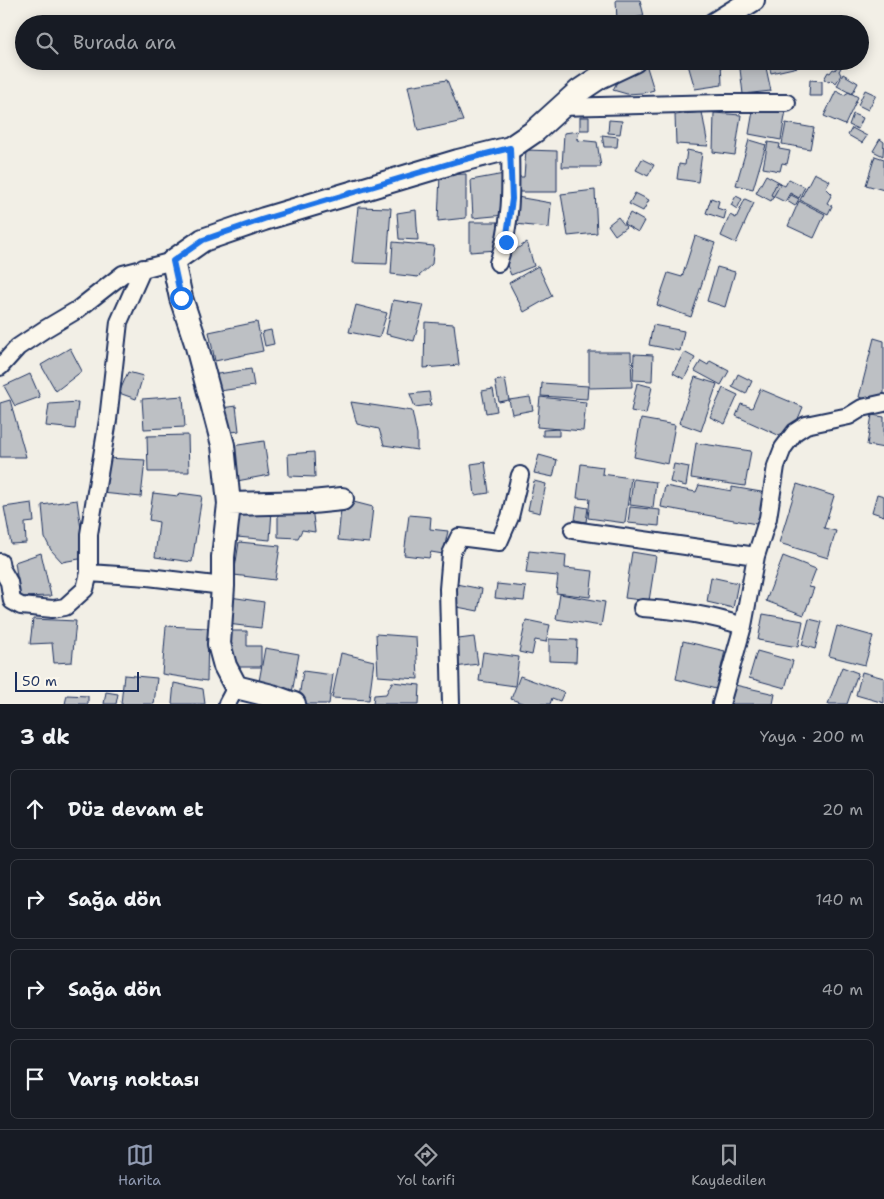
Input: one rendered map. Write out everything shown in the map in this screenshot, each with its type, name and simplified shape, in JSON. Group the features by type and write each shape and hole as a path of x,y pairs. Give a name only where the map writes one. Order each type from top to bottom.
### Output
{"main road":[{"path":"729,15 753,0"},
{"path":"294,704 272,696 232,696 219,644 224,586 223,557 229,504 222,445 196,343 181,298 173,261 203,240 264,219 458,161 510,148 536,131 579,90 600,76 614,70"},
{"path":"229,504 312,502 342,499"}],"street":[{"path":"560,107 787,103"},
{"path":"498,263 506,242 512,199 510,148"},
{"path":"0,367 18,347 77,310 123,274 173,261"},
{"path":"0,562 8,582 12,601 21,606 54,609 64,607 85,589 89,573 89,534 108,420 119,322 143,268"},
{"path":"721,704 743,626 756,556 768,518 776,466 783,448 795,432 806,425 849,416 862,408 884,403"},
{"path":"451,704 448,589 451,554 459,537 499,542 510,517 520,476"},
{"path":"573,530 756,556"},
{"path":"89,573 148,577 224,586"},
{"path":"642,608 706,615 743,626"}],"building":[{"path":"616,0 640,0 644,15 617,15"},
{"path":"631,70 648,70 654,90 627,94 613,90 621,74"},
{"path":"690,70 721,70 722,85 695,89"},
{"path":"740,70 766,70 771,91 743,94"},
{"path":"770,70 784,70 771,73"},
{"path":"832,70 840,70 841,75 836,83 824,79 828,72 830,73"},
{"path":"843,74 858,83 852,94 837,86"},
{"path":"447,80 463,121 418,131 408,86"},
{"path":"810,80 822,81 822,96 809,96"},
{"path":"865,90 876,95 868,110 858,105"},
{"path":"836,91 844,95 849,92 858,97 845,125 824,116"},
{"path":"786,110 781,140 749,134 753,111"},
{"path":"702,112 708,146 676,144 675,115"},
{"path":"714,113 741,115 735,155 713,152"},
{"path":"853,114 863,118 858,129 849,125"},
{"path":"580,117 589,117 589,130 580,130"},
{"path":"609,120 622,121 620,134 608,133"},
{"path":"786,123 814,128 810,149 782,144"},
{"path":"852,128 867,136 862,143 848,135"},
{"path":"579,131 577,140 597,142 601,167 562,167 564,133"},
{"path":"602,135 618,137 617,147 604,147"},
{"path":"880,139 884,142 883,156 873,151"},
{"path":"749,140 766,145 753,189 736,185"},
{"path":"768,142 780,144 779,149 790,151 787,164 782,163 780,171 763,168"},
{"path":"526,150 557,151 557,192 514,192 515,177 524,177"},
{"path":"687,150 702,153 698,182 677,179 679,164 685,165"},
{"path":"875,156 884,159 884,190 866,185"},
{"path":"642,159 654,165 648,176 636,170"},
{"path":"814,173 830,181 826,188 832,194 827,203 832,206 828,214 800,200"},
{"path":"466,174 466,218 438,221 440,175"},
{"path":"504,174 505,215 473,218 471,180"},
{"path":"766,175 781,183 771,201 756,193"},
{"path":"789,179 805,187 799,198 790,193 785,202 771,195 777,182 785,186"},
{"path":"595,190 597,233 568,236 561,194"},
{"path":"635,193 649,200 643,211 629,204"},
{"path":"791,195 799,199 795,206 787,201"},
{"path":"736,196 742,199 737,209 731,205"},
{"path":"517,197 551,203 549,228 516,224"},
{"path":"711,198 719,201 717,208 726,211 724,219 706,213"},
{"path":"745,199 754,203 736,243 721,236 730,215 736,218"},
{"path":"799,201 825,214 814,238 788,226"},
{"path":"358,207 391,208 387,264 352,263"},
{"path":"416,210 418,240 399,239 397,213"},
{"path":"630,213 644,221 638,232 624,224"},
{"path":"618,217 626,227 615,235 608,225"},
{"path":"470,222 498,222 497,250 470,252"},
{"path":"695,236 715,243 691,317 657,305 668,273 682,277"},
{"path":"393,242 434,246 432,264 418,277 391,274"},
{"path":"527,242 534,266 511,275 504,258"},
{"path":"538,266 552,296 524,312 509,283"},
{"path":"717,267 735,272 725,307 707,301"},
{"path":"393,300 424,305 414,341 386,334"},
{"path":"356,305 387,313 379,338 349,332"},
{"path":"257,322 263,351 215,361 209,332"},
{"path":"425,322 454,324 459,365 424,368"},
{"path":"653,325 684,331 680,351 649,345"},
{"path":"271,330 274,344 265,346 262,332"},
{"path":"874,338 884,341 884,404 859,397"},
{"path":"70,348 82,371 56,391 41,365"},
{"path":"589,352 631,352 632,387 589,388"},
{"path":"684,352 695,358 684,379 673,373"},
{"path":"634,354 653,355 652,381 633,380"},
{"path":"701,361 708,365 710,361 729,371 721,385 695,371"},
{"path":"251,369 254,386 213,392 211,375"},
{"path":"128,372 143,376 136,399 119,393"},
{"path":"30,374 40,397 15,406 4,386"},
{"path":"738,374 752,381 746,394 732,387"},
{"path":"695,377 717,384 701,431 679,423"},
{"path":"505,379 509,400 499,402 495,381"},
{"path":"542,383 588,386 587,399 541,396"},
{"path":"637,383 652,387 646,414 631,411"},
{"path":"723,388 738,395 725,424 710,417"},
{"path":"493,389 497,411 486,413 482,391"},
{"path":"760,389 803,407 789,440 736,416 741,404 752,408"},
{"path":"429,392 431,405 415,407 410,394"},
{"path":"183,396 185,427 144,429 142,399"},
{"path":"530,397 533,410 512,414 509,400"},
{"path":"540,397 586,402 583,431 537,427"},
{"path":"10,400 26,457 0,457 0,403"},
{"path":"78,402 75,429 46,426 49,404"},
{"path":"351,402 412,411 417,435 417,450 384,445 379,429 357,424"},
{"path":"236,406 239,431 224,433 221,408"},
{"path":"872,415 884,417 884,448 867,445"},
{"path":"641,419 675,425 668,464 634,457"},
{"path":"559,429 559,436 543,436 543,430"},
{"path":"188,435 189,472 148,472 147,436"},
{"path":"264,441 269,475 237,481 232,446"},
{"path":"696,443 751,451 745,486 691,478"},
{"path":"314,452 315,477 289,476 288,454"},
{"path":"539,455 557,460 553,477 534,473"},
{"path":"105,458 145,460 141,497 102,493"},
{"path":"485,462 489,493 475,495 471,464"},
{"path":"581,464 603,467 602,474 631,478 625,523 588,518 590,499 577,498"},
{"path":"674,464 689,467 686,486 670,482"},
{"path":"633,479 656,482 653,508 630,505"},
{"path":"534,481 546,484 540,513 528,510"},
{"path":"797,484 834,496 824,528 836,531 828,558 779,543"},
{"path":"699,485 732,491 732,487 767,493 762,525 661,507 665,486 696,492"},
{"path":"153,493 178,496 179,493 202,496 192,562 155,557 159,522 149,520"},
{"path":"877,494 884,496 884,516 872,512"},
{"path":"342,499 373,507 369,543 338,540"},
{"path":"77,500 85,558 62,562 51,550 45,538 42,505"},
{"path":"32,503 34,522 25,523 26,543 11,544 4,507"},
{"path":"577,506 588,508 586,522 575,520"},
{"path":"278,507 312,507 315,532 302,530 298,538 278,537"},
{"path":"630,507 660,510 659,526 628,523"},
{"path":"236,508 272,510 270,540 237,537"},
{"path":"409,515 431,517 430,529 448,531 443,554 431,552 429,558 404,555"},
{"path":"239,542 280,546 275,580 234,575"},
{"path":"529,551 566,555 565,568 593,571 590,597 556,593 558,576 526,573"},
{"path":"632,552 656,556 649,601 625,598"},
{"path":"41,553 51,596 20,597 15,562"},
{"path":"783,556 816,569 809,587 814,588 804,615 766,601"},
{"path":"711,577 738,583 733,608 707,602"},
{"path":"456,584 482,589 478,611 452,606"},
{"path":"497,584 526,587 524,601 495,598"},
{"path":"560,594 605,602 601,626 556,619"},
{"path":"230,597 264,602 261,628 227,624"},
{"path":"763,614 803,621 798,647 758,640"},
{"path":"33,619 76,621 72,662 54,663 52,643 30,644"},
{"path":"809,619 822,622 815,649 802,645"},
{"path":"526,620 550,625 546,642 535,640 532,655 519,652"},
{"path":"166,626 208,628 207,681 162,674"},
{"path":"837,626 873,636 865,665 829,656"},
{"path":"226,631 247,631 247,646 261,646 261,667 226,667"},
{"path":"376,634 416,637 418,679 378,676"},
{"path":"474,637 478,664 455,667 451,640"},
{"path":"549,639 577,640 576,662 549,661"},
{"path":"683,641 725,651 716,689 676,679"},
{"path":"265,648 299,654 292,693 258,687"},
{"path":"757,651 793,661 785,688 749,678"},
{"path":"483,652 519,657 515,686 479,681"},
{"path":"341,653 374,661 369,700 332,698"},
{"path":"842,667 858,673 847,704 828,704"},
{"path":"303,671 333,675 329,704 298,704"},
{"path":"862,672 884,678 884,703 856,695"},
{"path":"124,675 157,678 154,704 121,704"},
{"path":"520,676 564,692 560,701 552,698 550,704 525,704 511,699"},
{"path":"392,682 420,685 419,704 373,704 374,695 386,694"},
{"path":"174,683 203,689 205,704 172,704"},
{"path":"735,685 775,694 773,704 731,704"},
{"path":"106,692 118,694 116,704 104,704"},
{"path":"67,695 88,696 88,704 65,704"}],"route":[{"path":"181,298 173,261 203,240 264,219 458,161 510,148 512,199 506,242"}]}
